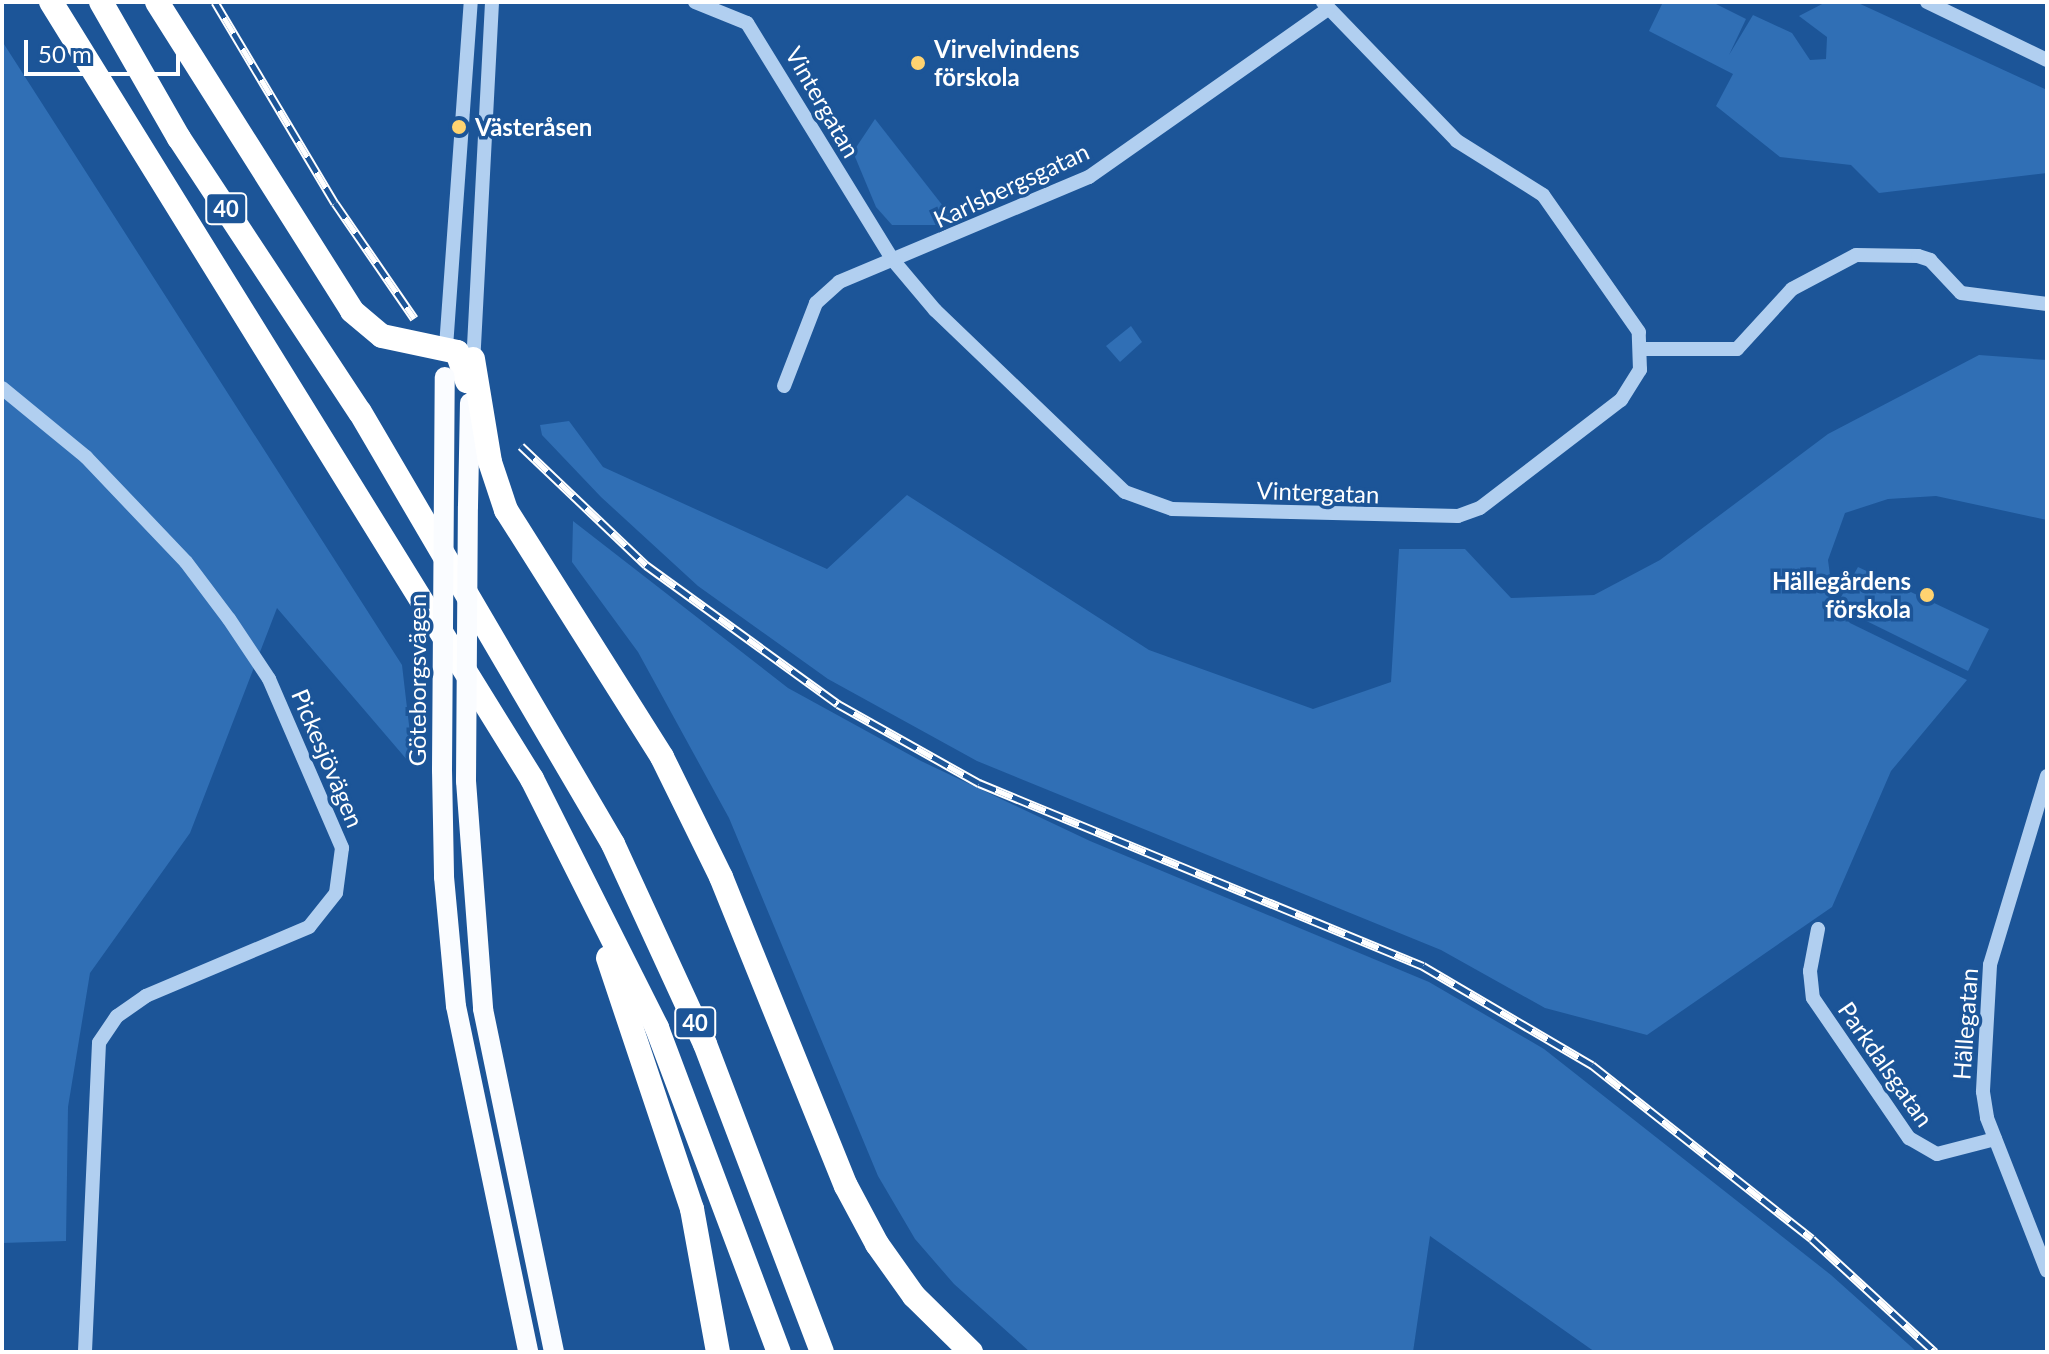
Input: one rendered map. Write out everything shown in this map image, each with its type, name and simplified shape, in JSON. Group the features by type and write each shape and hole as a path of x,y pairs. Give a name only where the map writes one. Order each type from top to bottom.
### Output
{"highway":[{"name":"40","path":"51,2 143,158 352,480 532,779 657,1028 779,1352"},
{"name":"40","path":"101,2 179,138 360,412 613,844 705,1044 822,1352"},
{"path":"157,2 352,311 382,336 446,347 462,360 470,403"},
{"path":"473,359 490,462 506,510 662,757 721,877 846,1186 877,1244 914,1296 971,1352"},
{"path":"578,869 692,1209 718,1352"}],"main road":[{"name":"Göteborgsvägen","path":"446,347 442,770 444,877 456,1006 528,1352"},
{"name":"Göteborgsvägen","path":"470,403 466,781 483,1009 554,1352"}],"street":[{"name":"Göteborgsvägen","path":"446,347 471,2"},
{"name":"Göteborgsvägen","path":"470,403 492,2"},
{"name":"Vintergatan","path":"695,2 717,4 747,23 760,38 892,259 957,332 1125,492 1172,509 1458,516 1480,508 1621,400 1640,370 1642,349"},
{"path":"1927,2 2047,60"},
{"path":"1326,6 1457,141 1543,195 1623,306 1642,349 1737,349 1792,289 1856,255 1918,256 1930,260 1961,293 2047,304"},
{"name":"Karlsbergsgatan","path":"784,386 816,303 839,282 1008,216 1089,177 1326,6"},
{"name":"Pickesjövägen","path":"2,390 86,457 186,562 229,619 269,679 342,848 336,893 309,927 146,996 117,1016 99,1043 85,1352"},
{"name":"Hällegatan","path":"2047,776 1990,965 1983,1092 1995,1139 2047,1271"},
{"name":"Parkdalsgatan","path":"1818,929 1810,971 1813,998 1909,1138 1937,1154 1995,1139"}],"shaded area":[{"path":"1663,2 1712,2 1746,19 1729,55 1753,15 1792,33 1810,60 1826,59 1827,37 1799,16 1826,2 1856,2 2047,90 2047,173 1879,193 1851,165 1780,157 1716,106 1733,74 1649,31"},
{"path":"2,41 402,665 414,768 277,608 190,833 90,973 68,1107 66,1241 2,1243"},
{"path":"875,119 950,215 940,225 892,225 876,207 853,152"},
{"path":"1131,326 1142,342 1120,362 1106,346"},
{"path":"1979,355 2047,360 2047,520 1936,496 1888,499 1845,513 1828,560 1834,606 1850,623 1967,680 1891,771 1832,907 1647,1035 1545,1008 1441,950 977,761 828,679 698,586 601,497 542,435 540,425 569,421 603,467 827,569 907,495 1149,650 1313,709 1391,682 1399,549 1465,549 1511,598 1594,595 1660,560 1828,434"},
{"path":"573,521 788,688 921,761 1090,841 1429,982 1544,1049 1831,1275 1917,1352 1595,1352 1430,1236 1413,1352 1030,1352 954,1284 915,1239 878,1176 729,818 638,652 572,562"},
{"path":"1858,567 1989,629 1968,671 1836,606"}],"railway":[{"path":"215,2 335,203 414,318"},
{"path":"521,446 646,565 838,704 979,783 1423,966 1592,1065 1812,1239 1935,1352"}],"place":[{"name":"Virvelvindens förskola","path":"918,63"},
{"name":"Västeråsen","path":"459,127"},
{"name":"Hällegårdens förskola","path":"1927,595"}]}
